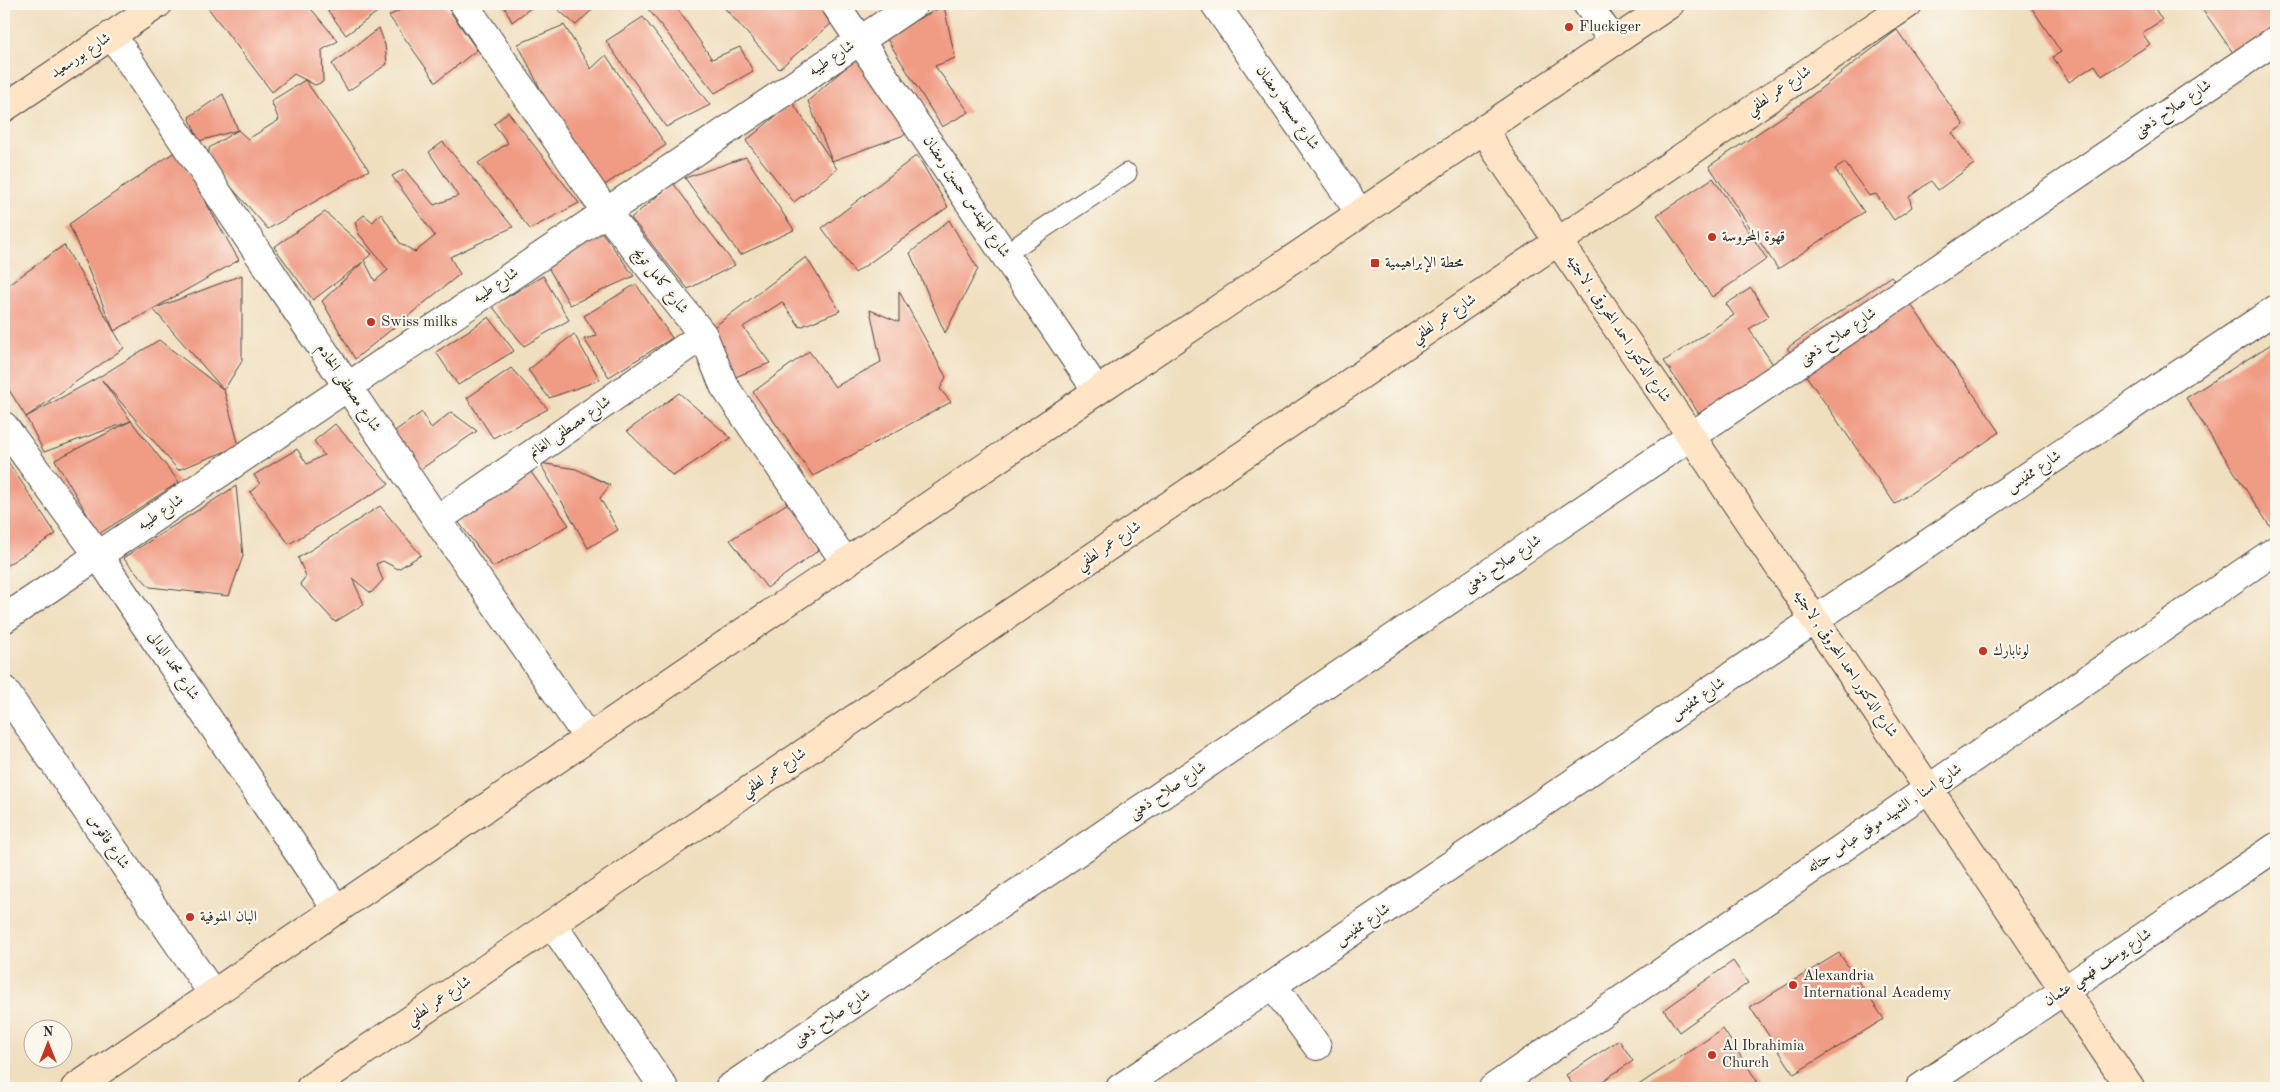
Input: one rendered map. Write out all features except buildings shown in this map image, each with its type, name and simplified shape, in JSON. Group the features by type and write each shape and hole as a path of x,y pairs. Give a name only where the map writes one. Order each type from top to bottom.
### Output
{"street":[{"name":"شارع كامل تويج","path":"464,4 606,212 704,335 724,386 846,562"},
{"name":"شارع المهندس حسين رمضان","path":"835,4 1097,391"},
{"name":"شارع طيبه","path":"4,619 914,4"},
{"name":"شارع مسجد رمضان","path":"1215,4 1360,213"},
{"path":"1587,4 1614,42"},
{"path":"75,1088 1097,391 1670,4"},
{"name":"شارع عمر لطفي","path":"310,1088 1908,4"},
{"name":"شارع بورسعيد","path":"4,108 112,35 150,6"},
{"name":"شارع مصطفى الخادم","path":"112,35 436,520 588,738"},
{"name":"شارع صلاح ذهنى","path":"729,1088 2276,40"},
{"name":"شارع الدكتور احمد المحروقى , لاجتيه","path":"1485,128 1497,152 1691,436 2130,1088"},
{"name":"شارع ممفيس","path":"1120,1088 2276,309"},
{"name":"شارع مصطفى الغانم","path":"436,520 704,335"},
{"name":"شارع محمد الدالى","path":"4,426 98,555 337,910"},
{"name":"شارع اسنا , الشهيد موفق عباس حتاته","path":"1493,1088 2276,550"},
{"name":"شارع فاقوس","path":"4,690 213,994"},
{"name":"شارع يوسف فهمي عثمان","path":"1920,1088 2276,847"},
{"path":"552,924 664,1088"},
{"path":"1272,986 1317,1046"}],"lane":[{"path":"1005,254 1127,173"}],"place":[{"name":"Fluckiger","path":"1569,27"},
{"name":"قهوة المحروسة","path":"1712,237"},
{"name":"محطة الإبراهيمية","path":"1375,263"},
{"name":"Swiss milks","path":"371,322"},
{"name":"لونابارك","path":"1983,651"},
{"name":"البان المنوفية","path":"190,917"},
{"name":"Alexandria International Academy","path":"1793,985"},
{"name":"Al Ibrahimia Church","path":"1712,1055"}]}
